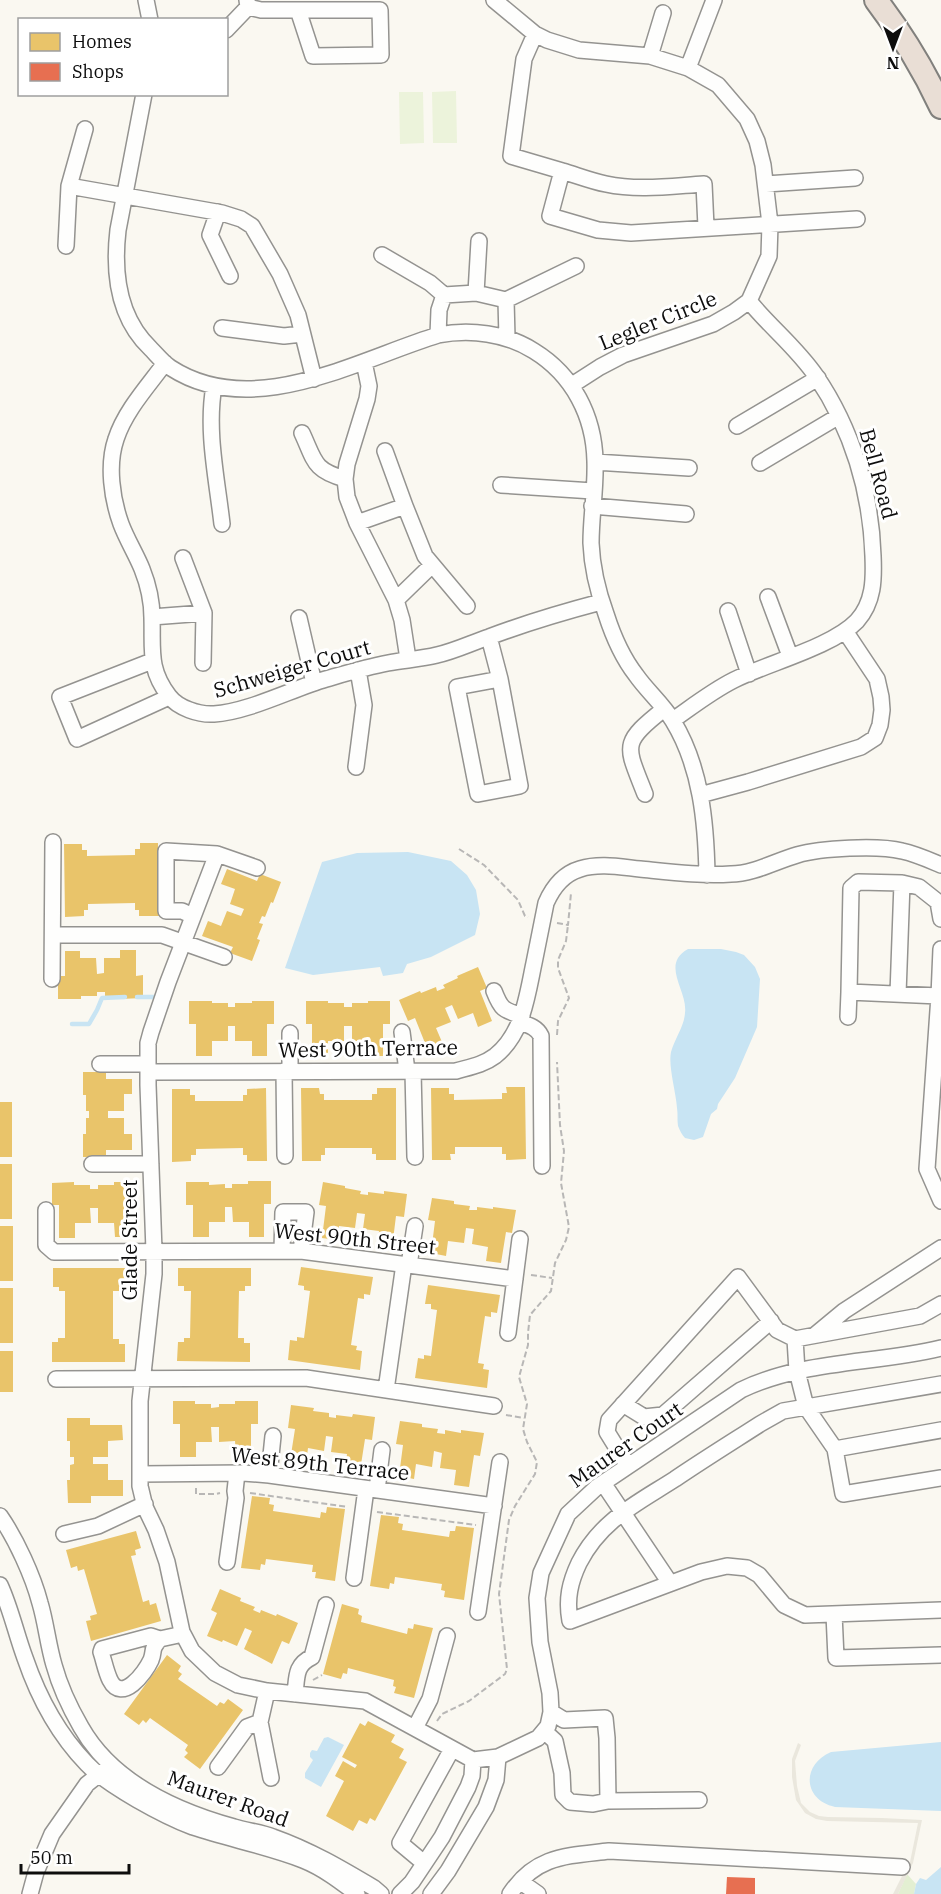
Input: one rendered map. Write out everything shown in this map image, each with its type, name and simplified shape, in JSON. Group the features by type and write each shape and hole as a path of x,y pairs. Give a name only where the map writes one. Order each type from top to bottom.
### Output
{"highway":[{"path":"876,0 896,26 923,69 941,106"}],"street":[{"path":"146,0 150,18"},
{"name":"Legler Circle","path":"494,0 534,34 547,40 579,50 650,56 688,68 718,85 747,119 757,141 766,184 770,256 749,301 713,324 623,356 600,367 572,385"},
{"path":"688,68 714,0"},
{"path":"228,28 248,4 261,10 298,10 380,10 381,55 313,56 298,10"},
{"path":"650,56 663,13"},
{"path":"534,34 524,59 511,156 623,187 704,184 706,227"},
{"path":"144,96 115,253 117,280 123,306 142,341 170,367 196,381 214,386 252,388 314,379 364,362 401,346 449,333 481,333 507,338 546,359 572,385 590,428 595,462 591,545 602,602 618,645 635,674 668,715 690,756 700,795 707,875 735,874 798,854 820,850 901,850 941,865"},
{"path":"66,246 69,186 85,129"},
{"path":"562,171 550,216 598,230 631,232 857,219"},
{"path":"766,184 855,178"},
{"path":"69,186 218,212 241,219 252,226 280,273 298,315 314,379"},
{"path":"218,212 210,235 230,276"},
{"path":"476,293 479,241"},
{"path":"382,255 430,283 444,295 476,293 506,300 576,266"},
{"path":"438,335 439,310 444,295"},
{"path":"506,300 507,338"},
{"name":"Bell Road","path":"645,794 631,758 630,746 634,735 733,680 845,631 868,605 874,583 872,530 866,494 858,461 839,416 818,378 806,362 749,301"},
{"path":"222,328 284,336 302,334"},
{"path":"364,362 369,386 346,464 346,497 396,600 402,620 408,659"},
{"path":"152,661 60,697 77,739 169,697 152,661 152,617 149,594 142,571 122,526 117,509 112,471 116,439 124,422 165,363"},
{"path":"737,426 818,378"},
{"path":"214,386 211,426 222,524"},
{"path":"760,463 839,416"},
{"path":"302,433 317,467 345,479"},
{"path":"385,451 425,556 467,606"},
{"path":"595,462 689,468"},
{"path":"501,484 593,490"},
{"path":"357,523 405,506"},
{"path":"592,506 686,514"},
{"path":"183,558 204,613 203,663"},
{"path":"396,600 432,565"},
{"path":"768,597 790,656"},
{"name":"Schweiger Court","path":"169,697 185,708 198,713 212,714 239,709 358,670 460,648 563,612 602,602"},
{"path":"728,611 749,674"},
{"path":"152,617 204,613"},
{"path":"299,618 314,683"},
{"path":"700,795 861,747 875,738 882,710 877,679 845,631"},
{"path":"489,637 500,679 520,786 478,794 457,687 500,679"},
{"path":"356,767 364,705 358,670"},
{"path":"52,842 52,979"},
{"path":"193,916 182,910 166,910 166,851 217,854 257,868"},
{"name":"Glade Street","path":"182,1633 167,1562 140,1486 140,1401 154,1274 148,1068 151,1032 217,854"},
{"name":"West 90th Terrace","path":"100,1064 148,1068 287,1071 456,1071 481,1064 504,1048 521,1019 546,903 555,887 571,872 583,868 607,866 707,875"},
{"path":"848,1017 851,888 858,882 902,883 920,887 938,902 941,919"},
{"path":"898,994 902,883"},
{"path":"52,935 162,935 224,957"},
{"path":"941,949 940,996 927,1168 941,1202"},
{"path":"494,991 500,1006 505,1011 539,1031 541,1036 542,1166"},
{"path":"849,992 940,996"},
{"path":"402,1032 410,1071 415,1157"},
{"path":"285,1156 290,1033"},
{"path":"92,1164 151,1164"},
{"name":"West 90th Street","path":"46,1209 46,1245 54,1252 282,1250 519,1276"},
{"path":"282,1250 283,1212 306,1212 300,1251"},
{"path":"386,1390 406,1265 415,1226"},
{"path":"508,1333 519,1276 520,1239"},
{"path":"815,1336 844,1311 941,1248"},
{"path":"628,1466 607,1432 609,1420 738,1277 777,1330 795,1339 920,1316 941,1304"},
{"path":"623,1404 644,1418 663,1415 771,1321"},
{"path":"795,1339 797,1371 806,1407 835,1449 843,1494 941,1478"},
{"name":"Maurer Court","path":"544,1731 548,1726 551,1712 537,1618 537,1598 541,1574 568,1514 603,1483 741,1390 763,1380 797,1371 941,1348"},
{"path":"56,1379 306,1378 494,1406"},
{"path":"941,1384 783,1411 760,1424 622,1513 601,1530 586,1550 576,1570 567,1605 570,1621 701,1572 727,1566 747,1568 759,1575 784,1605 805,1615 941,1610"},
{"path":"835,1449 941,1430"},
{"path":"269,1475 273,1436"},
{"path":"354,1578 363,1509 382,1450"},
{"path":"478,1612 500,1462"},
{"path":"227,1562 237,1473"},
{"name":"West 89th Terrace","path":"141,1474 269,1475 494,1506"},
{"path":"603,1483 670,1583"},
{"path":"64,1534 98,1526 145,1504"},
{"name":"Maurer Road","path":"0,1516 17,1546 40,1601 53,1664 62,1688 105,1769 162,1814 193,1826 304,1860 329,1873 357,1894"},
{"name":"Maurer Road","path":"0,1585 10,1608 25,1659 41,1696 67,1740 88,1765 105,1769 134,1782 170,1804 233,1827 272,1836 322,1857 381,1894"},
{"path":"296,1688 298,1669 303,1661 312,1657 326,1605"},
{"path":"834,1614 836,1658 941,1655"},
{"path":"160,1639 182,1633 192,1651 215,1673 238,1685 267,1691 296,1688 365,1701 473,1760 498,1757 538,1738 544,1731 555,1741 562,1773 563,1795 570,1802 593,1804 608,1801 699,1800"},
{"path":"415,1728 430,1700 447,1636"},
{"path":"267,1691 261,1722 271,1778"},
{"path":"551,1712 564,1720 605,1718 608,1801"},
{"path":"218,1767 247,1726 261,1722"},
{"path":"424,1863 400,1843 452,1749"},
{"path":"431,1894 448,1871 486,1807 496,1780 498,1757"},
{"path":"400,1894 412,1882 442,1837 468,1787 472,1776 473,1760"},
{"path":"30,1894 36,1872 52,1834 87,1784 105,1769"},
{"path":"510,1894 536,1866 547,1861 609,1851 902,1867"},
{"path":"521,1882 538,1894"}],"path":[{"path":"459,849 484,865 518,900 525,916 568,925"},
{"path":"557,1036 558,1021 569,998 558,968 558,960 566,941 571,893 575,885"},
{"path":"435,1723 442,1714 469,1701 505,1674 507,1665 499,1594 509,1520 535,1474 537,1462 523,1429 527,1404 519,1377 528,1345 530,1315 551,1291 555,1263 570,1227 561,1183 564,1151 560,1125 557,1056"},
{"path":"519,1276 552,1278"},
{"path":"195,1481 196,1494 216,1494 227,1490 508,1530"},
{"path":"296,1688 322,1675"}],"green space":[{"path":"456,91 457,143 433,143 432,92"},
{"path":"399,92 423,92 424,143 400,144"},
{"path":"907,1874 916,1884 914,1894 898,1894"}],"shaded area":[{"path":"798,1743 801,1745 795,1761 797,1786 801,1803 810,1812 828,1817 922,1820 913,1863 898,1894 893,1894 902,1876 902,1867 910,1862 918,1823 827,1821 816,1819 805,1813 796,1800 792,1777 792,1759"}],"water":[{"path":"408,852 451,861 467,875 476,890 480,914 475,935 431,957 407,964 403,973 383,976 380,967 313,975 285,968 322,862 357,853"},
{"path":"688,949 721,949 744,955 755,967 760,979 757,1027 735,1078 717,1109 711,1114 703,1137 694,1140 685,1138 678,1126 671,1064 671,1052 685,1013 676,963 680,955"},
{"path":"328,1737 344,1745 321,1787 305,1778 305,1773 313,1760 310,1753 312,1750 317,1751 324,1738"},
{"path":"941,1742 941,1811 835,1807 824,1803 812,1790 810,1782 814,1765 831,1752"},
{"path":"941,1867 941,1894 914,1894 920,1878 926,1880"}],"building: Homes":[{"path":"140,843 158,843 159,916 139,916 139,910 135,910 135,903 88,904 88,910 84,910 84,916 65,917 64,844 82,844 82,850 87,850 87,856 135,855 135,849 140,849"},
{"path":"227,869 257,881 260,874 281,882 273,903 271,902 265,917 262,916 259,923 263,924 252,961 230,953 233,947 202,936 208,921 221,926 227,911 241,916 244,909 230,904 235,889 221,884"},
{"path":"120,950 136,950 136,976 143,975 143,998 120,999 120,996 105,996 105,992 97,992 97,996 81,996 81,999 58,999 58,976 65,976 65,951 80,951 80,958 96,958 97,974 104,973 104,958 120,958"},
{"path":"478,967 487,988 480,991 492,1021 478,1027 473,1013 458,1019 452,1005 445,1008 451,1022 436,1028 442,1042 427,1048 415,1018 408,1021 399,1000 420,991 421,993 436,987 437,991 445,988 443,985 458,978 457,976"},
{"path":"189,1001 228,1003 228,1007 235,1007 235,1003 274,1001 274,1024 267,1024 267,1056 252,1056 252,1041 235,1041 235,1026 228,1026 228,1041 212,1041 212,1056 196,1056 196,1024 189,1024"},
{"path":"306,1001 344,1003 344,1007 352,1007 352,1003 390,1001 390,1024 383,1024 383,1056 368,1056 368,1041 352,1041 352,1026 344,1026 344,1041 328,1041 328,1056 312,1056 312,1024 306,1024"},
{"path":"83,1072 106,1072 106,1079 132,1079 132,1094 124,1094 124,1111 108,1111 108,1118 124,1118 124,1134 132,1134 132,1150 106,1150 106,1157 83,1157 83,1134 86,1134 86,1118 89,1118 89,1111 86,1111 86,1095 83,1095"},
{"path":"506,1087 525,1087 526,1159 506,1160 506,1154 502,1154 502,1147 455,1147 455,1154 450,1154 451,1160 432,1160 431,1088 449,1088 449,1094 454,1094 454,1100 502,1099 502,1093 507,1093"},
{"path":"266,1088 267,1161 247,1161 247,1155 243,1155 243,1148 196,1149 196,1155 191,1155 191,1161 172,1162 172,1089 190,1089 190,1095 195,1095 195,1101 243,1101 243,1095 247,1095 247,1089"},
{"path":"301,1088 319,1088 320,1094 324,1094 324,1100 372,1100 372,1094 377,1094 377,1088 396,1088 396,1160 376,1160 376,1154 372,1154 372,1148 325,1148 325,1155 321,1155 321,1161 302,1161"},
{"path":"0,1102 12,1102 12,1157 0,1157"},
{"path":"0,1164 12,1164 12,1219 0,1219"},
{"path":"248,1181 271,1181 271,1204 264,1204 264,1237 249,1237 249,1222 233,1222 232,1207 225,1207 225,1222 209,1222 209,1237 193,1237 193,1205 186,1205 186,1182 209,1182 209,1185 225,1184 225,1188 232,1188 232,1184 248,1184"},
{"path":"74,1182 74,1185 90,1185 90,1189 98,1189 98,1185 114,1185 114,1182 137,1182 137,1205 130,1205 130,1237 115,1237 114,1223 98,1223 98,1208 90,1208 91,1223 75,1223 75,1238 59,1238 59,1205 52,1205 52,1183"},
{"path":"323,1182 361,1191 360,1194 368,1195 368,1192 384,1194 384,1191 407,1194 404,1217 396,1216 392,1248 377,1246 379,1231 363,1229 365,1214 357,1213 355,1228 339,1226 337,1240 322,1238 326,1206 319,1205"},
{"path":"432,1198 470,1206 469,1210 477,1210 477,1207 493,1209 493,1207 516,1210 512,1233 506,1232 501,1263 486,1261 488,1247 472,1244 474,1229 466,1228 464,1243 448,1241 446,1256 431,1253 435,1221 428,1220"},
{"path":"0,1226 13,1226 13,1281 0,1281"},
{"path":"301,1267 373,1277 370,1295 364,1294 364,1299 358,1298 351,1345 357,1346 356,1350 362,1351 360,1370 288,1360 290,1340 297,1341 297,1337 304,1338 310,1291 298,1285"},
{"path":"53,1268 125,1268 125,1287 119,1287 119,1291 113,1291 113,1339 119,1339 119,1344 125,1344 125,1362 52,1362 52,1342 58,1342 58,1338 65,1338 65,1291 59,1291 59,1287 53,1287"},
{"path":"178,1268 251,1268 251,1286 245,1286 245,1291 239,1291 238,1338 244,1338 244,1343 250,1343 250,1362 177,1361 178,1342 184,1342 184,1338 190,1338 191,1291 184,1291 184,1286 178,1286"},
{"path":"428,1285 500,1295 497,1313 491,1312 491,1317 485,1316 478,1363 484,1364 483,1369 489,1370 487,1388 415,1378 418,1358 424,1359 424,1355 431,1356 437,1310 431,1309 431,1304 425,1304"},
{"path":"0,1288 13,1288 13,1343 0,1343"},
{"path":"0,1351 13,1351 13,1392 0,1392"},
{"path":"173,1401 195,1401 195,1404 211,1404 211,1408 219,1407 219,1404 235,1404 235,1401 258,1401 258,1424 251,1424 251,1456 236,1456 235,1441 219,1442 219,1427 211,1427 212,1442 196,1442 196,1457 180,1457 180,1424 173,1424"},
{"path":"291,1405 314,1408 313,1411 329,1413 329,1417 336,1418 336,1415 352,1417 353,1414 375,1417 372,1440 365,1439 360,1471 345,1469 347,1454 331,1452 333,1437 326,1436 324,1451 308,1448 306,1463 290,1461 295,1429 288,1428"},
{"path":"67,1418 90,1418 90,1425 122,1425 123,1440 108,1441 108,1457 93,1457 93,1464 108,1464 108,1480 123,1480 123,1496 91,1496 91,1503 68,1503 67,1480 70,1480 70,1465 74,1464 74,1457 70,1457 70,1441 67,1441"},
{"path":"400,1421 438,1429 437,1433 445,1434 445,1430 461,1433 461,1430 484,1433 480,1456 474,1455 469,1487 454,1485 456,1470 440,1468 442,1453 434,1451 432,1467 416,1464 414,1479 399,1476 403,1445 396,1444"},
{"path":"252,1496 270,1498 269,1504 274,1505 273,1511 320,1518 321,1512 326,1513 327,1507 345,1509 335,1581 315,1578 316,1572 312,1572 313,1565 266,1559 265,1565 261,1564 260,1570 241,1568"},
{"path":"381,1515 399,1517 398,1523 403,1524 402,1530 449,1537 450,1531 455,1531 456,1526 474,1528 464,1600 444,1597 445,1591 441,1590 442,1584 395,1577 394,1584 390,1583 389,1589 370,1586"},
{"path":"136,1531 141,1548 135,1550 136,1555 131,1556 143,1602 149,1600 150,1605 156,1603 161,1621 91,1641 86,1621 91,1620 90,1616 97,1614 84,1569 78,1571 77,1566 71,1568 66,1550"},
{"path":"220,1589 241,1598 240,1601 255,1607 253,1610 260,1613 261,1610 276,1616 277,1614 298,1623 289,1644 282,1641 272,1664 244,1649 252,1631 245,1628 237,1646 207,1636 217,1613 211,1610"},
{"path":"342,1604 359,1609 358,1614 362,1616 361,1622 407,1634 408,1628 413,1629 414,1624 433,1628 414,1698 394,1693 396,1687 393,1686 394,1680 348,1668 347,1674 343,1673 341,1679 323,1674"},
{"path":"167,1655 181,1666 178,1671 182,1674 178,1679 217,1706 220,1702 224,1704 228,1699 243,1710 200,1769 184,1757 188,1753 185,1750 188,1745 150,1718 146,1723 143,1720 139,1725 124,1714"},
{"path":"368,1721 395,1735 391,1742 404,1749 399,1758 407,1762 375,1821 370,1818 367,1824 359,1820 353,1831 326,1816 344,1781 335,1776 343,1761 355,1768 357,1765 342,1757 360,1723 365,1726"}],"building: Shops":[{"path":"727,1877 755,1878 755,1894 726,1894"}],"waterway":[{"path":"72,1024 89,1024 102,998 125,997"},
{"path":"137,997 158,997"}]}
